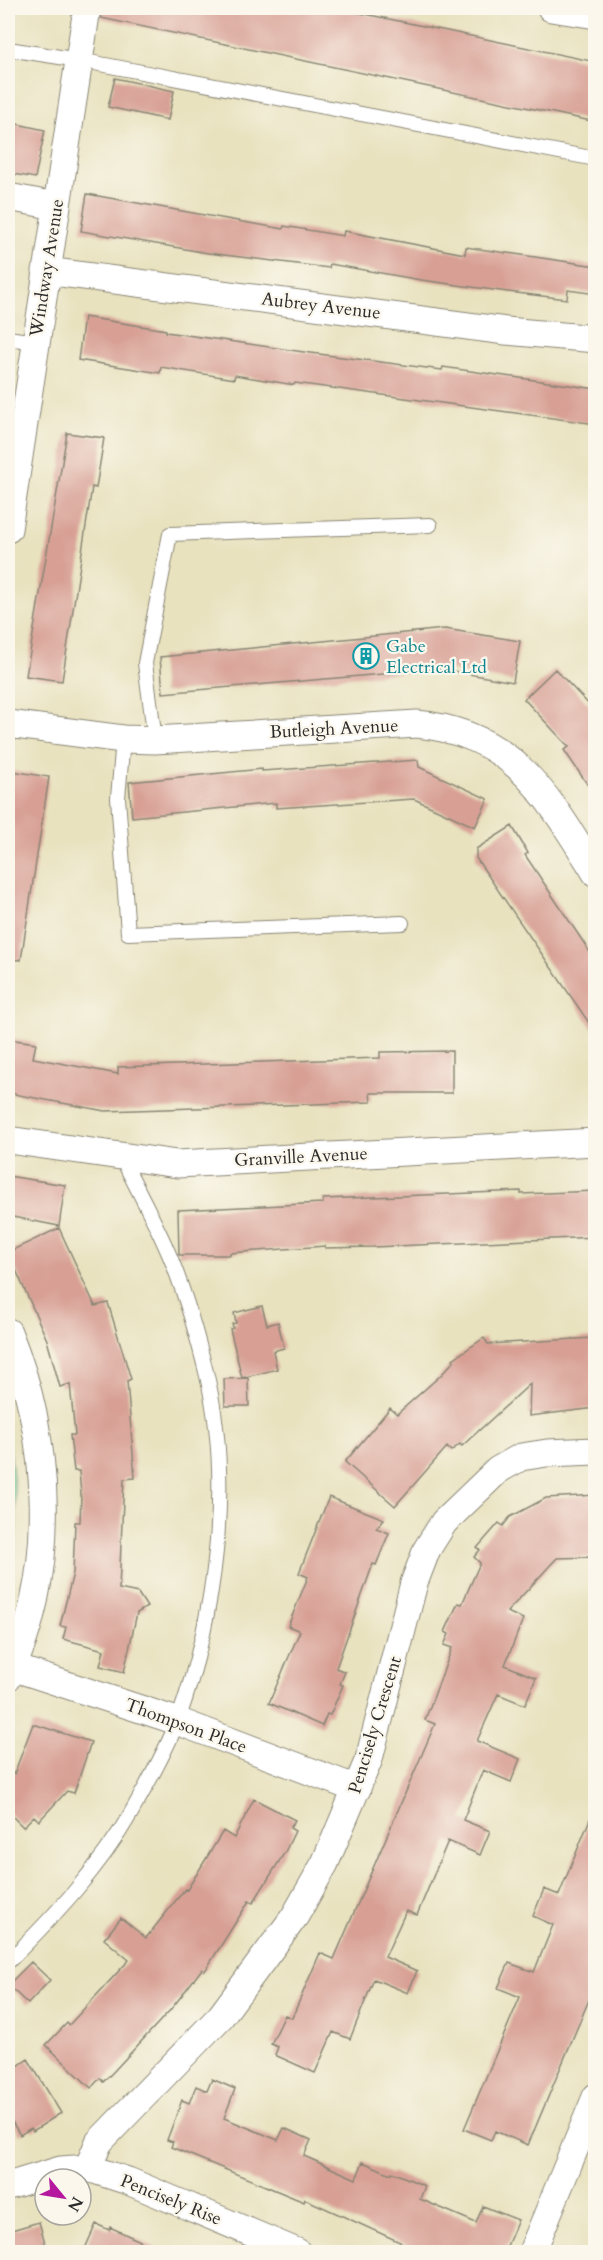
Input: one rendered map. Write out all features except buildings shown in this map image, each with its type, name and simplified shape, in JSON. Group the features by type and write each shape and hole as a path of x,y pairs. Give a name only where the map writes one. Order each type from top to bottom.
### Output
{"street":[{"name":"Windway Avenue","path":"8,529 11,478 35,342 87,8"},
{"path":"551,8 596,15"},
{"path":"8,197 56,206"},
{"name":"Aubrey Avenue","path":"46,271 506,331 596,339"},
{"name":"Butleigh Avenue","path":"8,724 123,739 155,740 417,724 444,726 469,734 500,751 526,773 566,826 596,873"},
{"name":"Granville Avenue","path":"8,1140 177,1164 596,1142"},
{"path":"8,1332 32,1412 43,1483 41,1552 32,1612 10,1672"},
{"name":"Pencisely Crescent","path":"88,2167 99,2142 221,2016 256,1972 296,1916 326,1863 369,1759 414,1582 427,1548 444,1522 498,1470 521,1457 547,1453 596,1451"},
{"name":"Thompson Place","path":"10,1672 177,1721 357,1789"},
{"path":"532,2253 596,2097"},
{"name":"Pencisely Rise","path":"93,2170 128,2181 297,2253"},
{"name":"Pencisely Rise","path":"8,2186 33,2178"}],"lane":[{"path":"8,49 79,60 596,159"},
{"path":"8,338 35,342"},
{"path":"155,740 145,663 170,534 430,525"},
{"path":"123,739 118,798 129,933 402,923"},
{"path":"8,1962 57,1912 94,1867 130,1814 177,1721 191,1679 206,1614 216,1548 219,1508 217,1449 207,1378 173,1263 122,1158"}],"green space":[{"path":"8,1439 16,1517 12,1575 8,1594"}],"place":[{"name":"Gabe Electrical Ltd","path":"366,656"}]}
